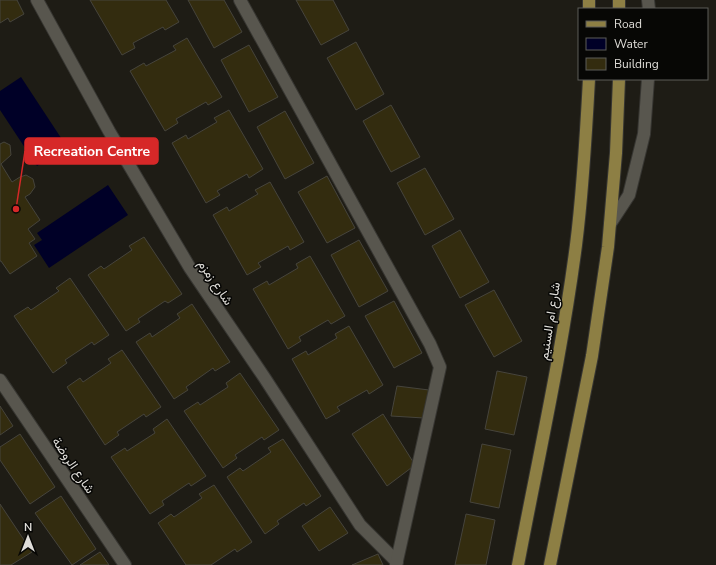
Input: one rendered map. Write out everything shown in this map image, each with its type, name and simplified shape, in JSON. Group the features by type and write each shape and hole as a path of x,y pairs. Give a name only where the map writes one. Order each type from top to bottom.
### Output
{"main road":[{"name":"شارع ام السنيم","path":"518,565 560,346 576,245 585,152 589,80"},
{"path":"550,565 592,356 608,247 616,153 619,80"}],"street":[{"name":"شارع زمزم","path":"37,0 108,131 190,268 264,377 360,525 397,564"},
{"path":"240,0 430,344 440,367 397,564"},
{"path":"610,224 629,194 631,187 644,134 648,80"},
{"name":"شارع الروضة","path":"0,380 125,565"}],"water":[{"path":"21,77 67,147 37,166 0,110 0,91"},
{"path":"108,185 128,215 49,268 34,245 42,240 37,233"}],"building":[{"path":"0,0 17,0 24,14 10,22 8,18 0,23"},
{"path":"90,0 166,0 179,22 165,30 163,27 133,43 135,48 122,55"},
{"path":"188,0 224,0 242,32 214,48"},
{"path":"296,0 333,0 349,30 321,45"},
{"path":"187,38 222,97 208,105 206,102 176,119 178,123 165,131 130,71 144,63 146,66 176,50 173,46"},
{"path":"356,42 384,94 356,110 327,58"},
{"path":"249,45 278,97 249,112 221,60"},
{"path":"391,105 420,157 391,172 363,121"},
{"path":"229,110 263,169 249,178 247,174 217,191 220,195 206,203 172,143 186,135 188,139 217,122 214,118"},
{"path":"285,111 314,163 285,179 257,127"},
{"path":"4,142 10,145 11,155 1,164 12,182 26,175 33,179 35,187 30,194 25,197 40,220 28,229 35,239 29,243 37,256 10,274 0,261 0,144"},
{"path":"425,168 454,219 425,235 397,183"},
{"path":"327,176 355,228 327,243 298,192"},
{"path":"270,182 304,242 290,250 288,246 258,263 261,267 247,275 213,215 227,207 229,211 258,194 255,190"},
{"path":"460,230 489,282 460,298 432,246"},
{"path":"144,237 182,294 168,303 165,301 138,319 140,322 126,331 88,275 101,266 104,269 132,250 129,246"},
{"path":"359,240 388,291 359,307 331,255"},
{"path":"310,256 345,316 331,324 328,320 299,337 301,341 288,349 253,289 267,281 269,285 298,268 296,264"},
{"path":"70,278 109,335 94,345 92,342 65,360 67,363 53,373 14,316 28,307 31,310 59,291 56,288"},
{"path":"494,290 522,341 494,357 465,305"},
{"path":"394,301 422,353 394,368 365,316"},
{"path":"192,304 230,362 215,371 213,368 186,387 188,390 174,399 136,342 150,333 152,337 180,318 177,314"},
{"path":"349,326 383,385 369,394 367,390 337,407 340,411 326,419 292,359 306,351 308,355 337,338 335,334"},
{"path":"122,350 161,407 146,417 144,414 117,432 119,435 105,445 67,387 80,378 83,382 111,363 108,359"},
{"path":"497,371 527,377 514,435 485,429"},
{"path":"240,373 279,430 264,440 262,437 235,455 237,458 223,468 184,411 198,402 200,405 228,387 226,383"},
{"path":"397,386 429,390 424,418 391,416"},
{"path":"0,406 13,426 0,435"},
{"path":"383,414 415,465 387,486 352,434"},
{"path":"167,419 206,476 191,486 189,483 162,501 164,505 150,514 111,457 125,448 127,451 155,433 153,429"},
{"path":"20,434 55,487 30,504 0,460 0,447"},
{"path":"283,439 321,496 306,506 304,503 277,521 279,524 265,534 227,477 240,468 243,471 271,452 268,448"},
{"path":"482,444 511,450 499,508 470,502"},
{"path":"214,485 252,542 237,552 235,549 211,565 186,565 158,523 171,514 174,517 202,498 199,494"},
{"path":"61,496 96,549 72,565 35,513"},
{"path":"0,504 32,552 11,565 0,565"},
{"path":"330,507 348,533 319,551 302,526"},
{"path":"466,514 495,520 486,565 455,565"},
{"path":"100,552 109,565 80,565"},
{"path":"378,554 383,565 352,565"}],"place":[{"name":"Recreation Centre","path":"16,209"}]}
